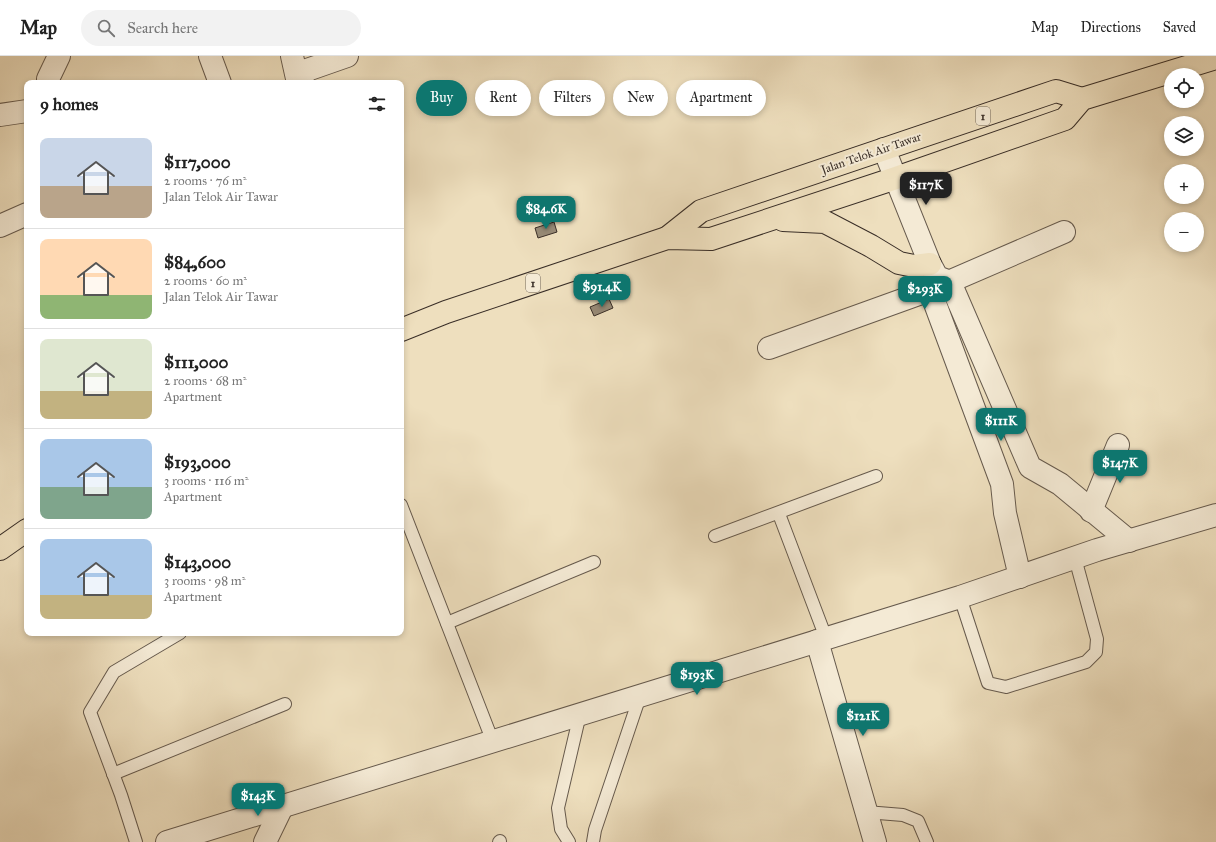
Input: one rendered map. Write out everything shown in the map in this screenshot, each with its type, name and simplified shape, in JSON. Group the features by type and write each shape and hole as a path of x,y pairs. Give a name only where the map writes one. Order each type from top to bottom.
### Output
{"main road":[{"path":"1082,99 1216,58"},
{"name":"Jalan Telok Air Tawar","path":"404,329 446,312 667,238 711,239 896,178 1065,119 1082,99 1056,91 701,211 667,238"},
{"path":"769,219 825,222 871,246 899,263 914,266 937,278"},
{"path":"0,549 24,532"}],"street":[{"path":"48,80 59,56"},
{"path":"210,56 219,80"},
{"path":"292,56 297,80"},
{"path":"300,80 307,70 347,56"},
{"path":"0,115 24,111"},
{"path":"884,149 937,278 1030,467 1060,484 1129,542"},
{"path":"0,226 24,215"},
{"path":"769,348 937,278 1064,232"},
{"path":"937,278 1002,484 1005,513 1020,576"},
{"path":"1091,511 1118,444"},
{"path":"1002,484 1016,470 1030,467"},
{"path":"167,842 960,597 1075,558 1216,515"},
{"path":"822,640 875,842"},
{"path":"264,842 282,807"}],"lane":[{"path":"715,536 779,514 876,476"},
{"path":"404,513 493,742"},
{"path":"779,514 822,640"},
{"path":"960,597 988,683 1006,687 1086,662 1096,652 1097,639 1075,558"},
{"path":"447,623 594,562"},
{"path":"136,842 90,712 114,672 175,636"},
{"path":"593,842 595,830 640,696"},
{"path":"113,774 285,704"},
{"path":"569,842 561,829 558,808 580,714"},
{"path":"866,812 902,815 918,820 927,842"}],"building":[{"path":"554,222 557,232 538,238 535,228"},
{"path":"609,299 613,308 594,316 590,307"}]}
